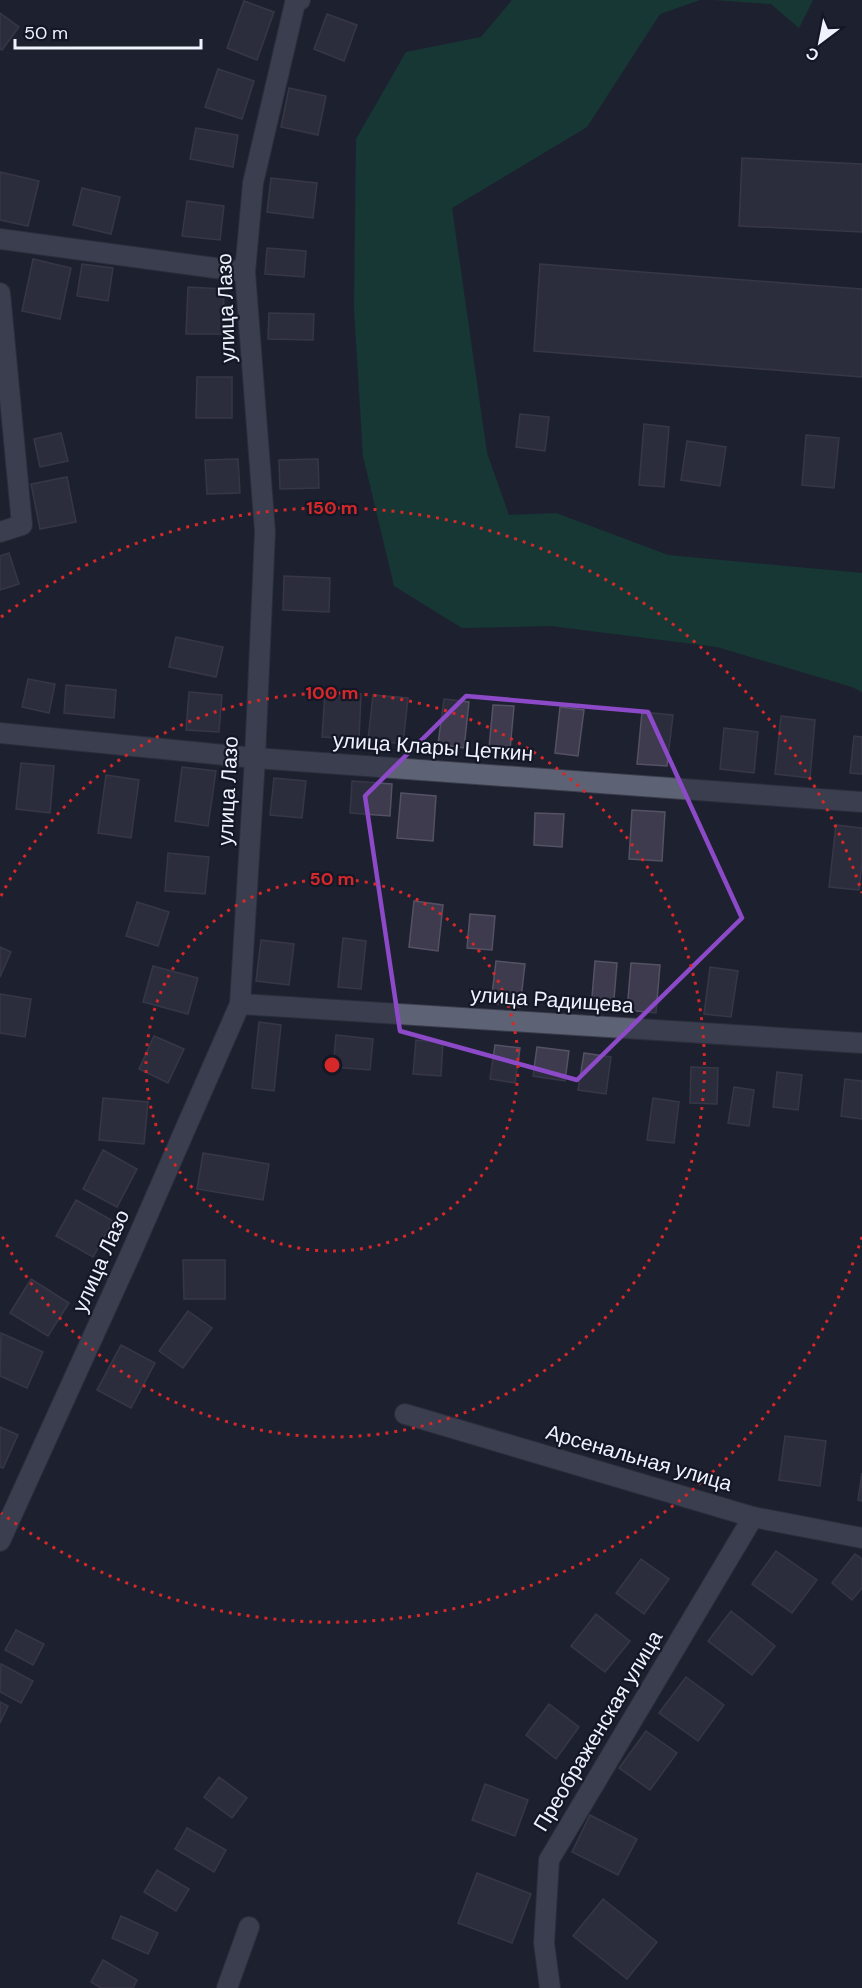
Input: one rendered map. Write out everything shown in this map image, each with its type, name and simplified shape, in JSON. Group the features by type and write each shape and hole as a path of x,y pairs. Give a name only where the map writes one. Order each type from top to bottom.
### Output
{"street":[{"name":"улица Лазо","path":"0,1541 132,1253 240,1004 255,758 265,532 245,272 253,183 294,1"},
{"path":"0,239 245,272"},
{"path":"0,293 22,525 0,532"},
{"name":"улица Клары Цеткин","path":"0,733 255,758 862,802"},
{"name":"улица Радищева","path":"240,1004 862,1043"},
{"name":"Арсенальная улица","path":"405,1414 753,1516 862,1538"},
{"name":"Преображенская улица","path":"550,1988 544,1943 549,1860 753,1516"},
{"path":"227,1988 249,1927"}],"highlighted area":[{"path":"466,696 648,712 742,918 577,1080 400,1031 365,796"}],"green space":[{"path":"512,0 700,0 660,14 587,127 452,208 487,453 509,515 556,513 668,555 862,573 862,692 852,687 717,647 551,626 462,628 394,586 363,456 354,310 356,139 406,52 481,37"},
{"path":"713,0 813,0 799,28 771,4"}],"building":[{"path":"244,1 274,12 257,60 227,48"},
{"path":"0,13 19,27 2,50 0,49"},
{"path":"327,14 357,25 344,61 314,49"},
{"path":"218,69 254,81 242,119 205,107"},
{"path":"289,88 326,96 318,135 281,127"},
{"path":"196,128 238,135 233,167 190,159"},
{"path":"742,158 862,164 862,232 739,226"},
{"path":"0,172 39,181 28,226 0,220"},
{"path":"271,178 317,183 313,218 267,212"},
{"path":"82,188 120,197 111,234 73,225"},
{"path":"187,201 224,206 220,240 182,236"},
{"path":"267,248 306,251 304,277 265,274"},
{"path":"33,259 71,268 60,319 22,311"},
{"path":"82,264 113,268 108,301 77,296"},
{"path":"540,264 862,289 862,377 534,351"},
{"path":"188,287 224,289 223,334 186,334"},
{"path":"269,313 314,314 313,340 268,339"},
{"path":"197,377 232,377 232,418 196,418"},
{"path":"520,414 549,417 545,451 516,447"},
{"path":"644,424 669,427 664,487 639,485"},
{"path":"61,433 68,461 40,467 34,439"},
{"path":"806,435 839,438 834,488 802,485"},
{"path":"687,441 726,447 720,486 681,480"},
{"path":"238,459 240,493 207,494 205,460"},
{"path":"318,459 319,488 280,489 279,460"},
{"path":"67,477 76,522 40,529 31,484"},
{"path":"9,553 19,584 0,590 0,556"},
{"path":"284,576 330,578 329,612 283,610"},
{"path":"176,637 223,647 216,677 169,667"},
{"path":"28,679 55,684 49,713 22,707"},
{"path":"66,685 116,690 114,718 64,713"},
{"path":"189,692 222,695 219,732 186,730"},
{"path":"325,692 361,694 359,739 322,737"},
{"path":"373,695 408,698 403,744 368,740"},
{"path":"444,699 469,702 464,748 438,744"},
{"path":"493,705 514,706 510,750 489,748"},
{"path":"560,707 584,710 578,756 555,753"},
{"path":"642,712 673,715 667,766 637,764"},
{"path":"781,716 815,720 810,778 775,774"},
{"path":"724,728 758,732 754,773 720,769"},
{"path":"854,736 862,737 862,774 850,773"},
{"path":"21,763 54,766 50,813 16,809"},
{"path":"182,767 216,771 208,826 175,821"},
{"path":"106,775 139,780 131,838 98,833"},
{"path":"274,778 306,781 302,818 270,815"},
{"path":"352,781 392,784 390,816 350,813"},
{"path":"401,793 436,796 433,841 397,838"},
{"path":"632,810 665,812 662,861 629,859"},
{"path":"535,813 564,814 562,847 534,845"},
{"path":"836,825 862,828 859,890 829,887"},
{"path":"168,853 209,857 205,894 165,891"},
{"path":"414,901 443,905 438,951 409,947"},
{"path":"137,902 169,912 158,946 126,936"},
{"path":"470,914 495,916 492,950 467,948"},
{"path":"343,938 366,941 361,989 338,987"},
{"path":"261,940 294,944 289,985 256,981"},
{"path":"0,947 11,952 0,977"},
{"path":"496,961 525,964 520,1007 491,1003"},
{"path":"595,961 617,963 613,1011 591,1009"},
{"path":"631,963 660,965 656,1013 627,1010"},
{"path":"153,966 198,978 188,1014 143,1002"},
{"path":"710,967 738,971 731,1017 704,1014"},
{"path":"0,994 31,999 25,1037 0,1033"},
{"path":"259,1022 281,1025 274,1091 252,1088"},
{"path":"336,1035 373,1039 370,1070 333,1067"},
{"path":"154,1036 184,1049 168,1083 139,1069"},
{"path":"416,1040 443,1042 441,1076 413,1074"},
{"path":"495,1045 520,1048 515,1083 490,1079"},
{"path":"537,1047 569,1051 565,1081 533,1076"},
{"path":"584,1053 611,1057 606,1094 578,1090"},
{"path":"691,1067 718,1068 717,1104 690,1103"},
{"path":"777,1072 802,1075 798,1110 773,1107"},
{"path":"845,1079 862,1081 862,1119 841,1116"},
{"path":"734,1087 754,1090 749,1126 728,1123"},
{"path":"103,1098 148,1102 144,1144 99,1140"},
{"path":"653,1098 679,1102 674,1143 647,1140"},
{"path":"103,1150 137,1169 117,1207 83,1189"},
{"path":"203,1153 269,1164 263,1200 197,1189"},
{"path":"76,1200 113,1221 93,1257 56,1236"},
{"path":"183,1260 225,1260 225,1299 184,1299"},
{"path":"31,1279 69,1303 48,1336 10,1313"},
{"path":"188,1311 212,1328 183,1368 159,1351"},
{"path":"1,1333 43,1352 27,1388 0,1376"},
{"path":"121,1345 155,1363 131,1408 97,1390"},
{"path":"0,1427 18,1435 3,1468 0,1467"},
{"path":"785,1436 826,1441 820,1486 779,1480"},
{"path":"862,1473 862,1501 858,1500"},
{"path":"776,1551 817,1580 792,1613 752,1584"},
{"path":"855,1554 862,1559 862,1588 852,1600 832,1583"},
{"path":"641,1559 669,1579 644,1614 616,1593"},
{"path":"731,1611 775,1646 752,1675 708,1641"},
{"path":"596,1614 630,1641 605,1672 571,1646"},
{"path":"16,1630 44,1644 33,1665 5,1650"},
{"path":"1,1664 33,1681 21,1703 0,1692"},
{"path":"686,1677 724,1705 698,1741 659,1713"},
{"path":"0,1702 8,1706 0,1723"},
{"path":"549,1704 579,1727 556,1759 526,1735"},
{"path":"646,1731 677,1753 650,1790 619,1768"},
{"path":"219,1777 247,1798 232,1818 204,1797"},
{"path":"485,1784 528,1800 515,1836 472,1820"},
{"path":"590,1815 637,1839 618,1875 572,1852"},
{"path":"187,1828 226,1850 214,1872 175,1849"},
{"path":"157,1870 189,1889 176,1911 144,1892"},
{"path":"477,1873 531,1894 512,1943 458,1923"},
{"path":"603,1899 657,1942 627,1979 573,1936"},
{"path":"121,1916 158,1933 148,1954 112,1938"},
{"path":"103,1960 137,1980 133,1988 101,1988 91,1982"}]}
